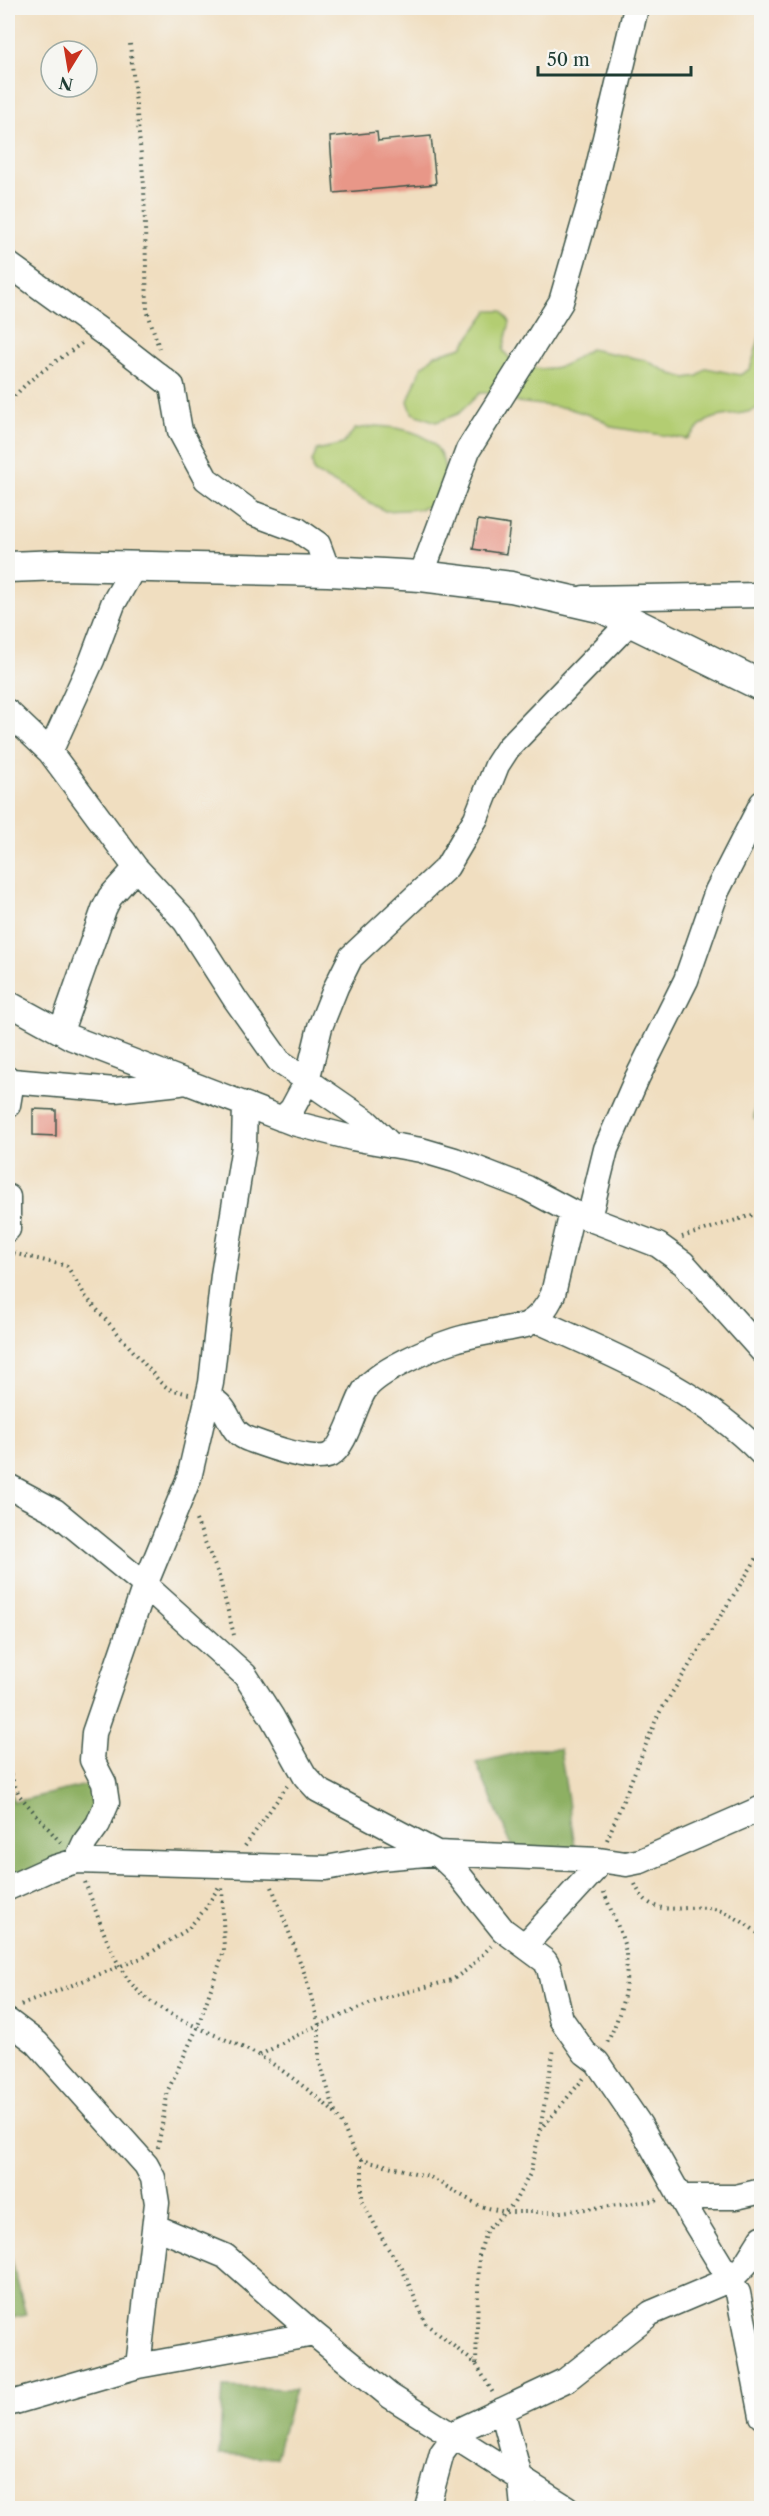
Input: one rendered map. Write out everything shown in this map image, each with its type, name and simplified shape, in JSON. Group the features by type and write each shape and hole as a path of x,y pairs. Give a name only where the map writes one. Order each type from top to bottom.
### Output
{"street":[{"path":"421,576 468,450 561,302 589,205 636,8"},
{"path":"8,264 172,386 180,431 206,479 252,513 298,530 318,543 328,571"},
{"path":"8,567 61,565 328,571 421,576 511,587 570,598 603,608 762,686"},
{"path":"50,752 93,660 113,604 134,567"},
{"path":"570,598 762,595"},
{"path":"282,1119 292,1109 307,1081 320,1027 351,957 447,867 476,818 498,765 508,748 631,621"},
{"path":"8,711 50,752 136,868 185,921 235,999 279,1061 366,1121 390,1145"},
{"path":"208,1397 222,1405 232,1428 239,1435 250,1440 321,1458 332,1454 339,1446 364,1390 373,1379 454,1340 526,1325 536,1320 549,1305 606,1149 637,1078 686,980 717,891 762,803"},
{"path":"61,1031 104,909 110,897 136,868"},
{"path":"8,1003 61,1031 121,1058 282,1119 352,1138 421,1150 455,1160 527,1188 580,1215 658,1245 683,1263 762,1350"},
{"path":"8,1105 10,1080 115,1090 186,1083"},
{"path":"76,1860 98,1824 107,1803 104,1783 92,1760 94,1733 145,1585 189,1479 208,1397 223,1275 244,1146 245,1105"},
{"path":"8,1197 8,1229"},
{"path":"536,1320 667,1381 725,1420 762,1454"},
{"path":"8,1486 55,1511 145,1585 245,1676 272,1717 304,1776 318,1790 437,1853 455,1869 517,1940 545,1961 549,1968 561,2019 585,2053 597,2062 640,2125 738,2293 743,2309 762,2416"},
{"path":"8,1888 76,1860 326,1868 380,1858 437,1853 597,1865 626,1864 641,1861 673,1848 762,1808"},
{"path":"517,1940 597,1865"},
{"path":"11,2014 146,2165 153,2178 157,2190 156,2227 138,2366"},
{"path":"680,2197 736,2197 762,2191"},
{"path":"156,2227 225,2256 314,2334 390,2396 567,2508"},
{"path":"427,2508 438,2463 452,2436 566,2380 651,2313 731,2279 745,2265 762,2238"},
{"path":"8,2404 138,2366 314,2334"},
{"path":"502,2410 520,2477 523,2508"}],"path":[{"path":"130,44 144,185 147,310 172,386"},
{"path":"8,406 12,397 25,386 99,330"},
{"path":"658,1245 762,1212"},
{"path":"8,1252 67,1266 86,1297 161,1383 178,1392 208,1397"},
{"path":"195,1518 219,1576 245,1676"},
{"path":"540,2130 597,2062 620,2018 625,1993 626,1953 597,1865 658,1715 762,1550"},
{"path":"231,1866 300,1768"},
{"path":"8,1769 19,1795 76,1860 110,1946 126,1977 166,2012 259,2056 276,2067 336,2115 344,2126 354,2153 362,2159 430,2177 480,2206 505,2212 561,2212 680,2197"},
{"path":"626,1864 640,1896 654,1906 669,1910 710,1908 729,1915 762,1937"},
{"path":"264,1867 305,1975 319,2025 319,2060 336,2115"},
{"path":"11,2014 144,1957 188,1929 205,1910 222,1881 224,1951 198,2026 168,2090 153,2178"},
{"path":"259,2056 319,2025 381,1999 452,1980 517,1940"},
{"path":"476,2364 479,2256 486,2231 514,2203 530,2174 561,2019"},
{"path":"362,2159 362,2201 387,2247 401,2266 426,2324 476,2364 502,2410"}],"green space":[{"path":"488,311 502,311 510,322 503,350 508,356 521,365 537,369 562,366 590,349 645,360 672,374 686,378 698,376 706,368 740,375 750,369 761,333 761,406 749,412 709,420 687,439 612,427 599,418 567,408 517,402 502,393 480,393 458,414 436,422 412,413 408,401 421,368 435,355 462,347"},
{"path":"376,426 410,431 434,444 441,454 445,467 442,503 419,509 385,511 314,472 312,462 317,450 343,444 355,429"},
{"path":"761,1040 761,1120 754,1119"},
{"path":"533,1749 560,1749 577,1859 517,1857 476,1763"},
{"path":"99,1782 84,1846 8,1887 8,1786 14,1802"},
{"path":"8,2246 26,2315 8,2319"},
{"path":"223,2387 295,2389 276,2457 219,2455"}],"building":[{"path":"377,132 378,141 431,136 436,184 334,193 330,137"},
{"path":"478,520 510,525 506,554 473,549"},
{"path":"33,1109 56,1110 56,1136 33,1135"}]}
